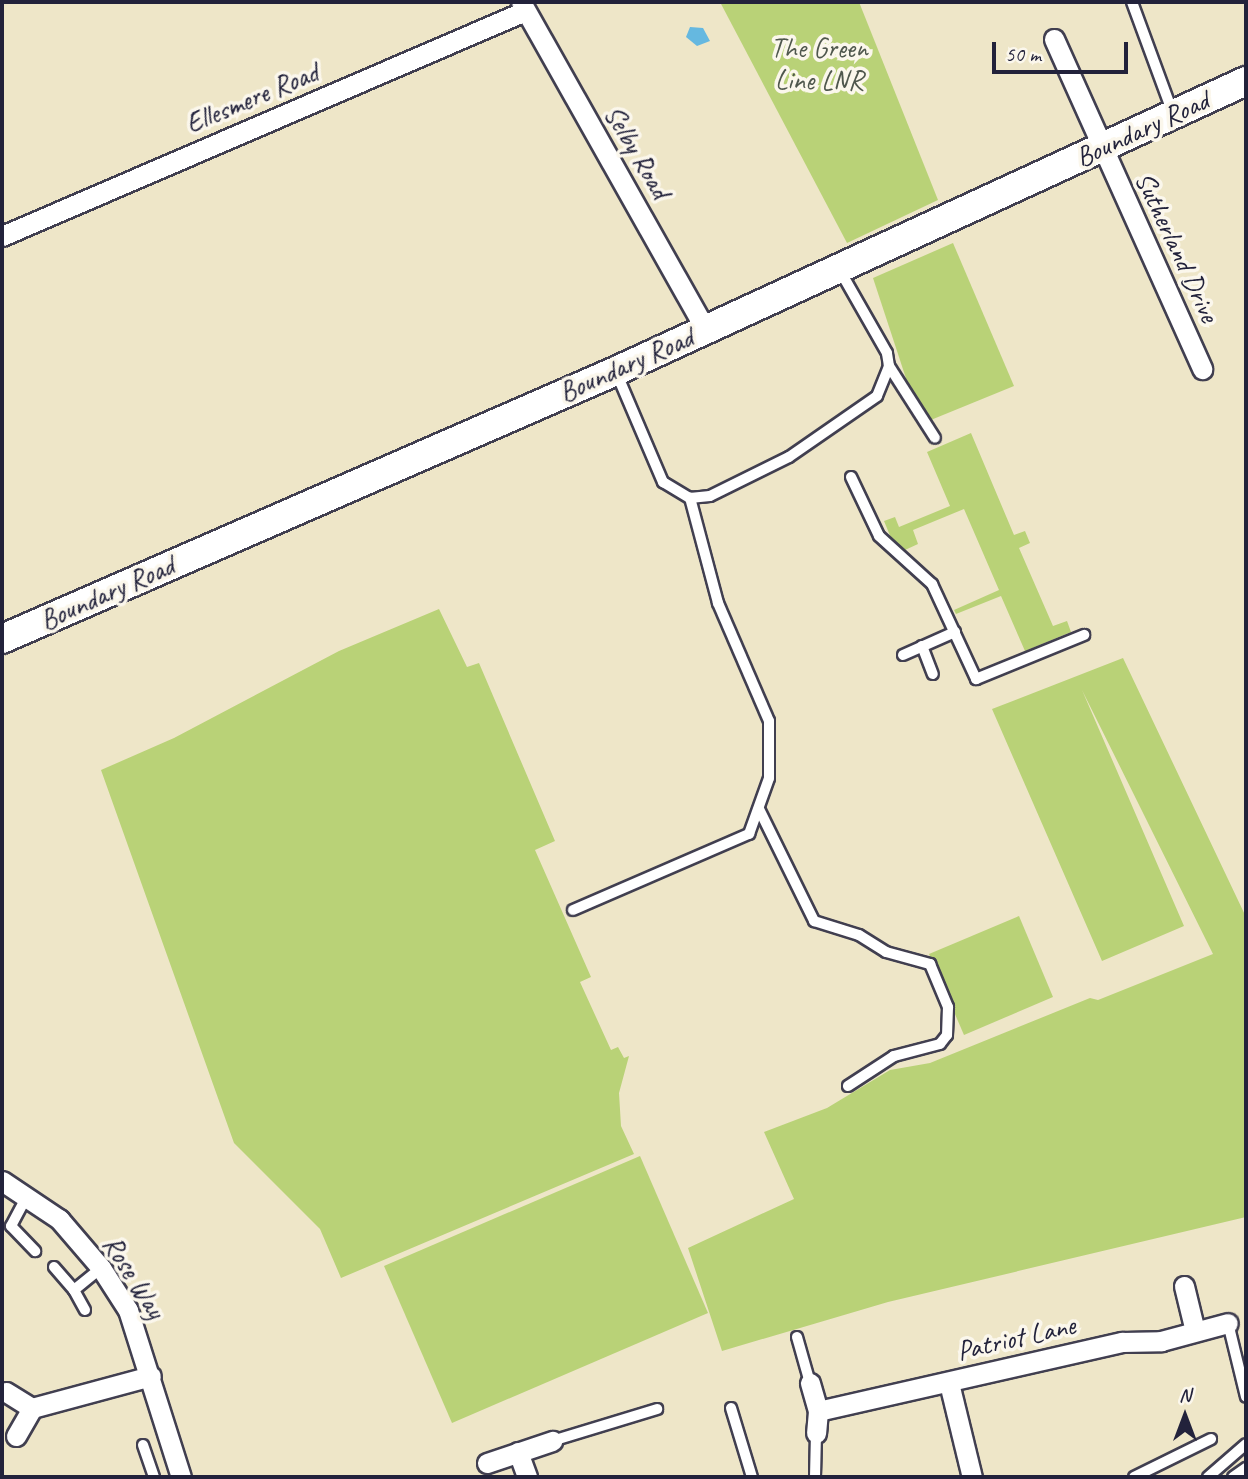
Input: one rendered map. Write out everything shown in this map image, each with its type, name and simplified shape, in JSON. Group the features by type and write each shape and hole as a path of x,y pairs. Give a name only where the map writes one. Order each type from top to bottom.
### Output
{"street":[{"name":"Ellesmere Road","path":"2,236 523,6"},
{"name":"Selby Road","path":"523,6 706,330"},
{"name":"Sutherland Drive","path":"1054,39 1202,369"},
{"name":"Boundary Road","path":"2,639 616,371 1246,81"},
{"name":"Rose Way","path":"2,1181 59,1219 101,1268 134,1322 181,1477"},
{"path":"1184,1286 1195,1331"},
{"name":"Patriot Lane","path":"818,1411 1122,1342 1161,1341 1228,1323"},
{"path":"16,1436 32,1408 151,1376"},
{"path":"810,1383 818,1411 816,1433"},
{"path":"949,1383 972,1477"},
{"path":"4,1391 32,1408"},
{"path":"487,1463 552,1441"},
{"path":"518,1452 527,1477"}],"lane":[{"path":"1132,2 1174,114"},
{"path":"839,268 887,353 889,366 935,438"},
{"path":"616,371 663,482 690,498 710,496 828,431 877,397 889,366"},
{"path":"851,477 879,536 932,584 976,680 1084,635"},
{"path":"573,910 749,834 759,809 772,758 769,721 718,603 690,498"},
{"path":"903,655 954,632"},
{"path":"922,646 933,674"},
{"path":"759,809 814,921 859,935 886,952 930,964 947,1007 949,1023 940,1044 894,1056 848,1086"},
{"path":"27,1196 11,1226 35,1251"},
{"path":"54,1267 74,1290 85,1310"},
{"path":"74,1290 101,1268"},
{"path":"1228,1323 1246,1397"},
{"path":"797,1337 810,1383"},
{"path":"731,1408 752,1477"},
{"path":"552,1441 657,1409"},
{"path":"816,1433 816,1477"},
{"path":"1134,1477 1211,1439"},
{"path":"1208,1477 1246,1444"},
{"path":"143,1445 154,1477"},
{"path":"1233,1477 1246,1468"}],"green space":[{"name":"The Green Line LNR","path":"720,2 859,2 938,200 847,243"},
{"path":"953,243 1014,386 921,424 873,278"},
{"path":"971,433 1014,535 1025,531 1030,543 1019,548 1053,626 1067,621 1071,632 1025,651 1001,596 956,614 954,610 999,590 964,509 913,530 918,544 905,550 891,538 884,521 895,517 899,527 950,506 927,452"},
{"path":"439,609 467,667 479,663 555,841 535,850 591,977 580,982 611,1050 618,1047 624,1058 629,1056 619,1093 621,1126 634,1154 341,1278 320,1229 234,1143 101,770 174,738 339,651"},
{"path":"1123,658 1246,917 1246,1217 888,1302 722,1351 688,1248 794,1199 764,1132 827,1108 890,1070 930,1063 1090,998 1098,1000 1213,954 1082,690 1184,926 1102,961 992,709"},
{"path":"1019,916 1053,997 964,1035 929,954"},
{"path":"640,1156 708,1313 452,1423 384,1266"}],"water":[{"path":"690,27 703,28 710,41 697,46 686,37"}]}
